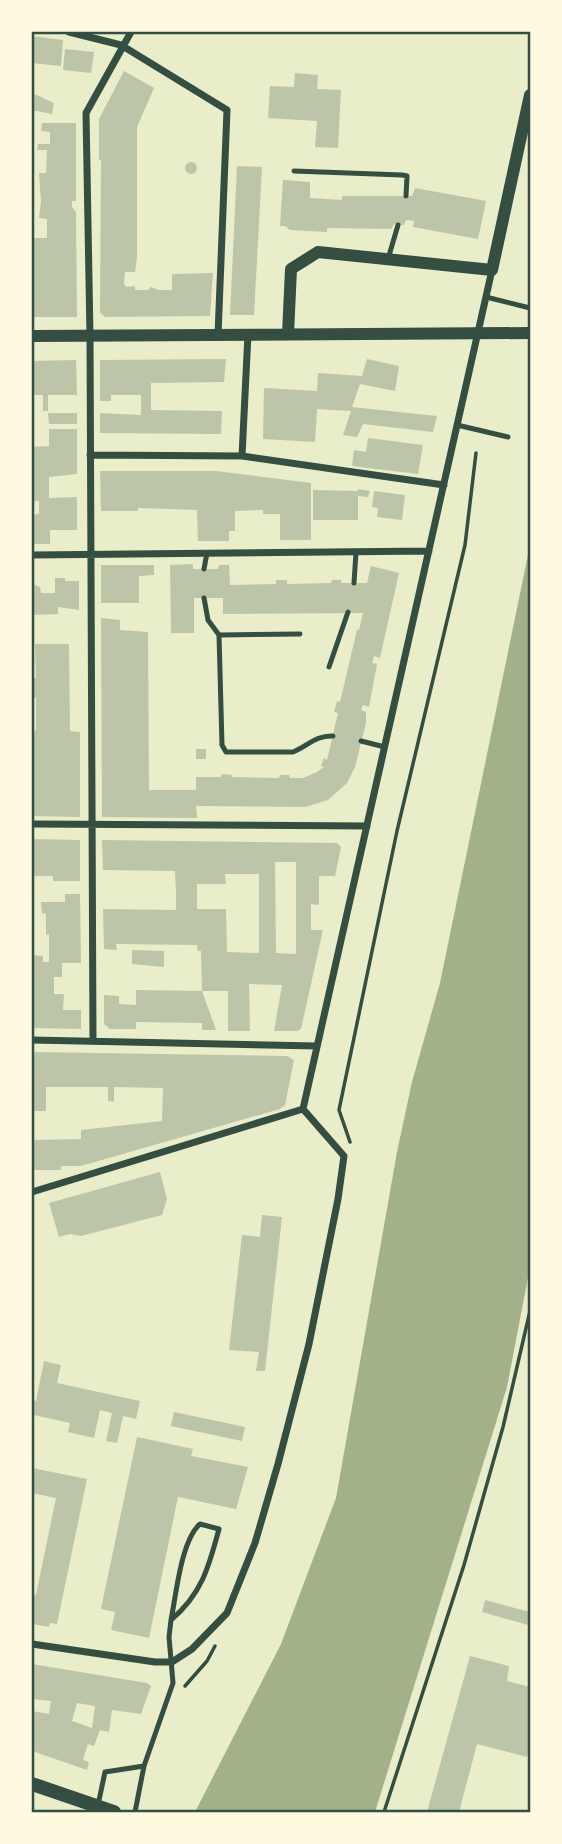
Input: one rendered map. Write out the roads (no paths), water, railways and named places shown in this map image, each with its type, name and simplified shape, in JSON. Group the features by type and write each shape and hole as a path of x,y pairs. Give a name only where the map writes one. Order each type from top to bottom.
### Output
{"main road":[{"path":"32,1784 114,1812"}],"street":[{"path":"69,32 121,45 227,110 218,335"},
{"path":"93,1041 90,336 86,113 121,45 131,32"},
{"path":"303,1109 530,95"},
{"path":"288,334 291,269 318,252 492,270"},
{"path":"32,336 530,332"},
{"path":"242,456 248,334"},
{"path":"90,455 242,456 444,485"},
{"path":"32,555 429,551"},
{"path":"32,824 367,826"},
{"path":"32,1040 317,1046"},
{"path":"32,1192 303,1109"},
{"path":"32,1644 155,1662 172,1662 192,1649 227,1613 255,1542 306,1354 338,1199 344,1156 303,1109"}],"lane":[{"path":"294,171 407,176 406,196"},
{"path":"388,259 398,225"},
{"path":"486,297 530,308"},
{"path":"457,425 508,437"},
{"path":"354,583 356,552"},
{"path":"204,569 207,553"},
{"path":"204,598 208,620 219,635 222,745 226,752 293,752 317,737 333,736"},
{"path":"329,667 348,612"},
{"path":"219,635 300,634"},
{"path":"361,741 384,747"},
{"path":"135,1812 144,1766 173,1683 169,1637 171,1620 183,1561 194,1529 200,1524 219,1529 211,1560 198,1592 184,1610 171,1620"},
{"path":"96,1812 105,1772 144,1766"}]}
